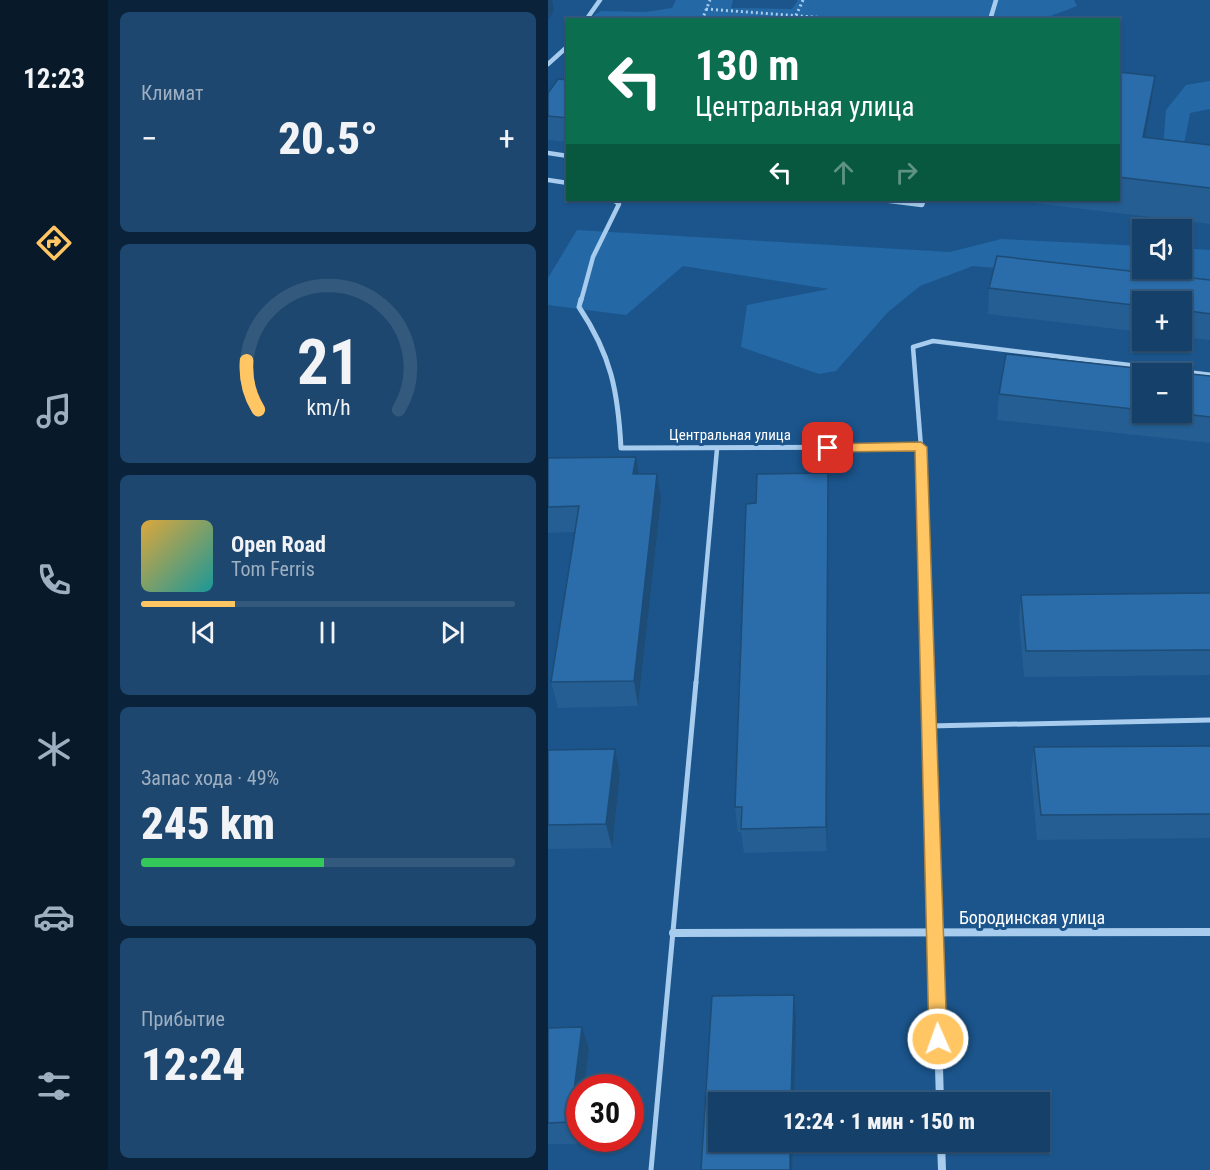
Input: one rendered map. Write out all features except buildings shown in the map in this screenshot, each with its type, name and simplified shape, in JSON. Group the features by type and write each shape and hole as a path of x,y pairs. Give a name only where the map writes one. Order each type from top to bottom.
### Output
{"street":[{"path":"587,18 600,0"},
{"path":"991,18 996,0"},
{"path":"548,64 566,49"},
{"path":"548,153 566,156"},
{"path":"548,180 566,183"},
{"name":"Центральная улица","path":"614,201 619,204 593,257 579,307 593,326 613,365 619,404 621,448 921,447"},
{"path":"890,201 922,205 924,201"},
{"path":"921,447 940,1092"},
{"name":"Бородинская улица","path":"673,933 1211,932"},
{"path":"941,1152 942,1170"}],"lane":[{"path":"921,447 913,347 933,341 1211,375"},
{"path":"651,1170 717,449"},
{"path":"929,726 1211,720"}],"path":[{"path":"703,18 710,0"},
{"path":"795,18 803,0"},
{"path":"706,9 831,18"}],"shaded area":[{"path":"676,0 733,0 731,8 792,9 798,0 1074,0 1077,6 1045,18 590,18 601,11 645,12 672,8"},
{"path":"1210,81 1210,109 1190,113 1180,165 1162,162 1166,110 1186,85"},
{"path":"577,230 950,252 1001,239 1132,246 1132,279 1192,279 1192,249 1210,250 1210,287 973,266 920,286 888,312 836,371 819,374 741,347 747,305 829,289 683,266 626,315 548,305 548,278"}],"route":[{"path":"828,448 921,447 938,1039"}]}
